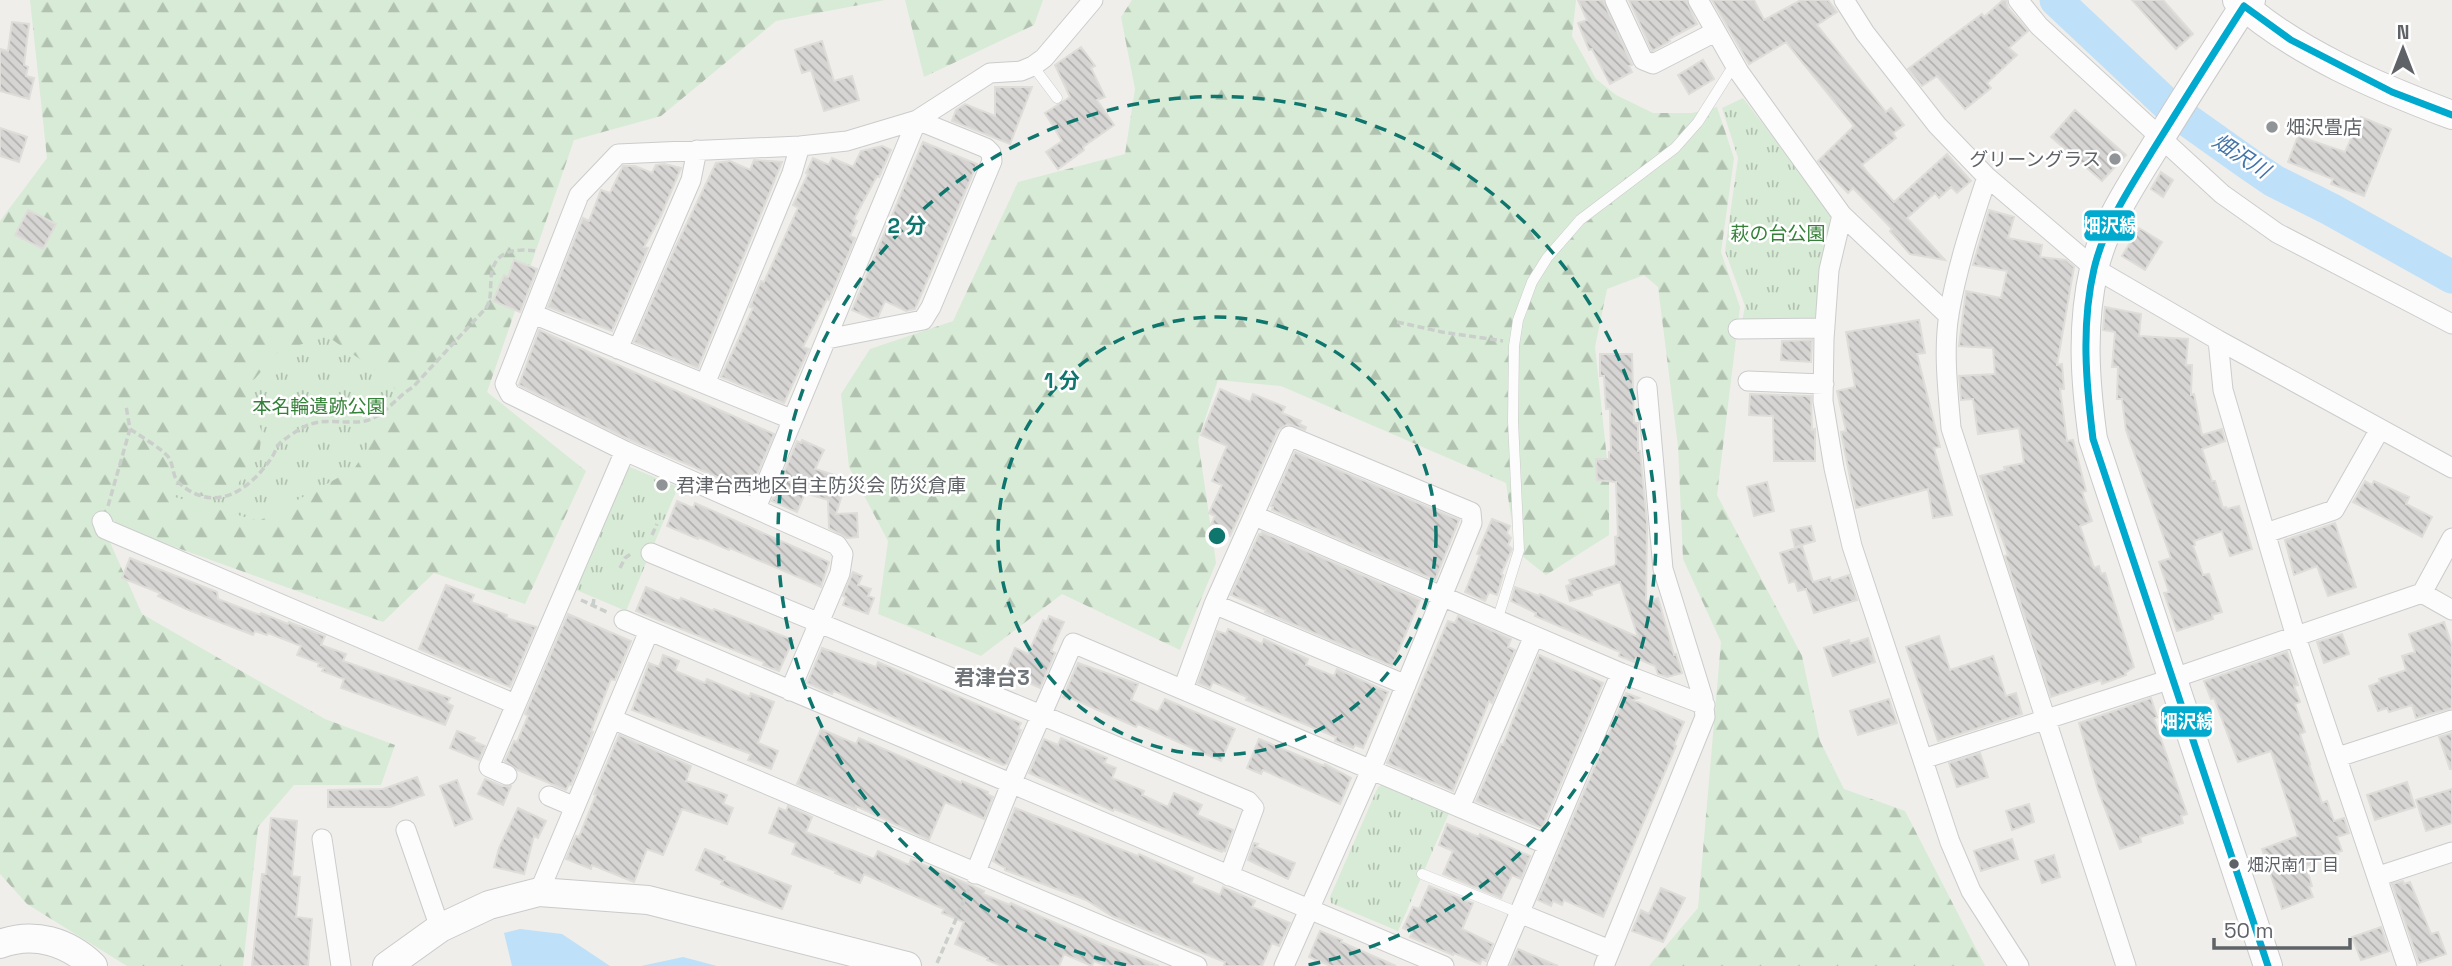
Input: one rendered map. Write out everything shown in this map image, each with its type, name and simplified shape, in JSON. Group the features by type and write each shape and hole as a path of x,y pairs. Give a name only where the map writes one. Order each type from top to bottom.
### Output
{"street":[{"path":"790,691 840,573 843,554 837,545 625,451 510,394 505,384 579,195 618,154 800,146 847,141 917,120 990,73 1021,71 1045,58 1093,0"},
{"path":"1615,0 1643,60 1648,64 1653,64 1715,32"},
{"path":"1698,0 1734,65 1842,215 1949,316"},
{"path":"1844,0 1865,33 1937,125 1987,177 2094,268 2218,340 2452,468"},
{"path":"2018,0 2039,26 2222,194 2277,233 2452,324"},
{"path":"2268,966 2092,439 2085,385 2085,327 2094,268 2126,193 2244,2 2291,40 2392,92 2452,115"},
{"path":"757,508 791,419 827,339 917,120"},
{"path":"827,339 923,320 931,307 992,161 991,153 986,148 917,120"},
{"path":"705,384 792,173 800,146"},
{"path":"618,349 691,180 697,150"},
{"path":"1987,177 1964,246 1949,316 1947,370 1951,428 2126,966"},
{"path":"1842,215 1829,270 1824,401 1834,468 1852,546 1950,842 1971,891 2019,966"},
{"path":"533,314 791,419"},
{"path":"1738,329 1825,328"},
{"path":"2218,340 2223,390 2296,637 2379,876 2407,966"},
{"path":"1748,381 1824,384"},
{"path":"1519,913 1607,958 1705,717 1705,705 1663,569 1647,387"},
{"path":"2266,534 2334,510 2380,429"},
{"path":"1182,689 1214,604 1289,436 1471,512 1472,523 1371,770 1284,966"},
{"path":"507,775 489,767 625,451"},
{"path":"1255,516 1497,621 1705,705"},
{"path":"102,521 105,529 515,704"},
{"path":"1923,759 2171,679 2422,593 2452,538"},
{"path":"650,553 1252,803 1254,808 1229,876"},
{"path":"2422,593 2452,610"},
{"path":"1214,604 1406,685"},
{"path":"624,620 1444,966"},
{"path":"539,892 649,631"},
{"path":"1460,807 1534,636"},
{"path":"973,879 1073,643 1548,845"},
{"path":"1497,966 1621,673"},
{"path":"612,719 973,879 1197,966"},
{"path":"2338,757 2452,720"},
{"path":"549,796 575,807"},
{"path":"406,830 440,928"},
{"path":"322,839 341,966"},
{"path":"2379,876 2452,852"},
{"path":"406,961 440,928 489,905 539,892 648,900 907,966"},
{"path":"0,944 10,940 44,939 81,954 93,966"}],"lane":[{"path":"1497,621 1519,550 1513,421 1514,346 1518,320 1532,282 1547,258 1580,220 1675,148 1698,122 1734,65"},
{"path":"1033,66 1057,98"},
{"path":"1422,874 1519,913"}],"path":[{"path":"130,429 169,457 176,481 190,491 201,496 232,496 250,483 272,457 279,444 304,427 321,421 364,421 381,415 401,394 413,387 486,308 492,293 495,261 504,253 517,249 556,253"},
{"path":"1397,322 1506,342 1514,346"},
{"path":"102,521 115,489 130,429 126,406"},
{"path":"570,595 624,620"},
{"path":"593,606 594,598"},
{"path":"937,963 973,879"}],"green space":[{"path":"30,0 885,0 776,21 661,116 574,140 487,392 586,471 525,604 434,573 383,622 100,520 142,614 325,719 395,745 381,785 294,785 258,827 243,966 127,966 27,904 0,874 0,221 47,158"},
{"path":"905,0 1043,0 1034,25 924,77"},
{"path":"1132,0 1576,0 1572,36 1596,79 1616,95 1653,113 1692,113 1717,107 1734,158 1721,252 1740,307 1717,495 1802,656 1820,741 1844,789 1905,811 1985,966 1649,966 1698,908 1721,642 1683,559 1678,446 1658,287 1644,275 1607,289 1595,347 1609,478 1609,535 1546,575 1516,551 1506,483 1281,386 1218,380 1198,440 1216,563 1180,650 1062,594 981,656 878,614 888,541 849,467 841,394 870,349 953,321 1018,182 1125,154 1135,89 1121,17"},
{"name":"萩の台公園","path":"1743,98 1831,213 1814,322 1742,322 1745,306 1725,251 1738,158 1722,108"},
{"name":"本名輪遺跡公園","path":"327,336 381,374 401,395 354,469 259,521 164,494 228,497 259,455 262,432 245,390 278,352"},
{"path":"630,467 678,487 626,611 574,589 623,469"},
{"path":"1382,785 1449,813 1398,931 1331,903 1330,897 1378,787"}],"water":[{"path":"520,929 562,934 610,966 512,966 504,933"},
{"path":"683,957 717,966 641,966"}],"building":[{"path":"1578,0 1603,0 1632,65 1629,66 1632,72 1610,84 1592,49 1589,50 1578,23 1587,20"},
{"path":"1629,0 1686,0 1697,24 1652,51"},
{"path":"1712,0 1754,0 1764,20 1801,0 1828,0 1837,12 1817,25 1886,112 1891,108 1904,125 1893,133 1896,138 1862,165 1868,173 1894,202 1947,154 1971,181 1957,193 1951,187 1939,198 1935,193 1907,218 1945,260 1910,254 1890,231 1892,229 1853,188 1848,193 1822,166 1818,161 1854,126 1786,42 1749,64"},
{"path":"2006,0 2008,8 2028,31 2009,48 2017,55 1987,83 1991,88 1965,109 1937,76 1922,86 1908,69 1982,14 1984,17"},
{"path":"2132,0 2163,0 2193,34 2176,49"},
{"path":"12,22 29,24 24,65 28,67 26,76 34,78 29,99 0,91 0,49 8,51"},
{"path":"822,41 834,81 852,76 859,100 824,111 811,70 802,73 795,50"},
{"path":"1081,47 1095,66 1091,68 1105,97 1097,100 1114,125 1058,169 1046,152 1062,141 1045,113 1070,97 1055,65"},
{"path":"1703,60 1714,79 1689,94 1678,75"},
{"path":"995,87 1032,87 1010,144 952,121 956,110 965,104 995,116"},
{"path":"2075,110 2126,155 2102,181 2051,137"},
{"path":"2361,117 2391,129 2364,196 2331,184 2333,179 2288,162 2298,136 2345,152"},
{"path":"0,128 27,137 19,162 0,156"},
{"path":"923,142 977,164 915,309 906,311 885,301 878,317 870,318 852,310"},
{"path":"882,146 891,150 879,177 877,176 854,219 857,221 850,236 855,238 829,300 827,299 803,347 809,349 784,403 721,377 753,308 750,307 761,281 764,282 798,208 793,205 813,158 829,165 832,158 853,167 861,151"},
{"path":"754,160 782,162 698,368 634,342 716,163 730,161 750,170"},
{"path":"656,165 681,168 660,218 644,247 648,248 612,331 548,307 583,218 589,221 601,190 610,193 623,166 635,166 652,173"},
{"path":"2161,172 2173,180 2163,197 2151,189"},
{"path":"28,210 56,224 43,249 15,235"},
{"path":"1989,210 2014,217 2008,238 2042,245 2040,257 2066,260 2074,267 2057,365 2062,364 2064,389 2060,389 2067,441 2073,440 2086,491 2082,492 2092,521 2080,526 2094,568 2099,566 2101,574 2105,573 2134,667 2125,673 2126,675 2102,684 2101,680 2051,697 2005,556 2008,555 1980,476 2024,463 2019,428 1978,434 1973,399 1961,400 1959,376 1995,374 1993,348 1959,346 1966,291 2001,298 2007,271 1973,265"},
{"path":"2139,228 2162,242 2145,270 2122,256"},
{"path":"514,260 537,269 520,312 493,301 504,275 508,277"},
{"path":"2105,307 2141,314 2139,336 2188,339 2186,365 2192,365 2191,395 2194,394 2202,435 2222,429 2225,441 2202,449 2223,508 2239,506 2252,549 2230,556 2222,531 2194,541 2193,546 2203,575 2209,574 2222,612 2212,615 2213,619 2177,631 2164,593 2169,592 2159,562 2171,558 2126,430 2122,399 2117,399 2118,367 2112,367 2115,332 2103,330"},
{"path":"1919,320 1925,353 1917,354 1940,447 1934,448 1952,515 1933,518 1928,489 1856,508 1841,432 1846,431 1837,391 1855,387 1846,332"},
{"path":"539,330 774,434 750,491 630,440 519,385"},
{"path":"1812,340 1811,362 1781,360 1782,341"},
{"path":"1600,354 1632,354 1634,423 1638,423 1638,451 1647,523 1646,602 1658,598 1674,655 1676,654 1682,673 1667,677 1658,674 1655,666 1636,658 1634,662 1619,656 1620,652 1535,616 1536,613 1511,601 1515,587 1539,596 1540,594 1638,637 1620,582 1591,591 1592,595 1570,601 1566,586 1571,584 1569,580 1614,566 1616,563 1616,482 1597,480 1596,459 1609,459 1611,452 1610,409 1606,409 1604,376 1600,376"},
{"path":"1220,389 1250,402 1253,394 1285,407 1282,413 1301,421 1299,424 1306,427 1305,430 1288,424 1278,430 1230,536 1210,527 1215,516 1209,513 1222,485 1212,481 1227,446 1201,435"},
{"path":"1750,394 1811,396 1815,461 1774,461 1773,416 1749,415"},
{"path":"802,440 824,450 815,469 847,479 836,514 857,513 858,537 847,538 829,528 828,500 805,493 797,512 772,501 797,441 801,443"},
{"path":"1295,452 1459,520 1435,580 1272,510 1271,506"},
{"path":"2365,481 2372,485 2374,481 2409,497 2406,504 2432,517 2422,537 2353,502"},
{"path":"1767,482 1774,511 1754,516 1747,487"},
{"path":"677,501 693,508 695,503 829,562 821,587 730,548 729,550 667,526"},
{"path":"1492,519 1510,526 1507,533 1511,538 1508,545 1512,549 1501,574 1503,575 1497,595 1489,592 1485,601 1465,592"},
{"path":"2335,523 2356,587 2328,596 2317,566 2294,575 2285,540"},
{"path":"1811,526 1815,541 1795,547 1791,530"},
{"path":"1262,532 1420,600 1392,666 1231,595"},
{"path":"1802,546 1813,582 1830,577 1831,581 1849,575 1857,600 1814,613 1806,589 1798,591 1795,581 1789,583 1780,553"},
{"path":"130,558 217,592 218,599 325,636 321,645 346,654 343,661 450,698 447,703 453,706 445,725 341,688 344,679 322,671 324,668 318,666 319,663 297,655 301,646 268,633 267,635 255,631 253,635 191,611 158,596 160,593 122,578"},
{"path":"853,572 862,576 858,585 871,589 868,596 874,598 868,614 843,605 846,597 843,596"},
{"path":"446,585 474,595 471,602 507,615 506,618 536,627 510,687 419,649"},
{"path":"646,587 679,601 681,598 713,611 714,609 793,640 779,671 763,665 764,662 636,611"},
{"path":"568,614 631,641 615,680 611,679 591,731 593,732 571,785 569,784 566,790 518,770 505,761 514,741 517,742 528,716 525,714"},
{"path":"1049,616 1064,622 1051,651 1055,653 1040,688 1005,672 1015,648 1028,654 1043,620 1047,622"},
{"path":"1458,616 1511,639 1508,647 1515,650 1492,703 1489,701 1453,791 1387,763 1448,621 1455,623"},
{"path":"2444,622 2452,646 2452,708 2416,718 2412,705 2389,712 2387,708 2378,711 2369,686 2380,682 2379,679 2406,670 2402,656 2415,652 2409,634"},
{"path":"1228,629 1262,644 1264,639 1308,659 1306,665 1334,676 1337,669 1388,692 1363,748 1355,745 1353,748 1335,741 1336,737 1246,700 1247,697 1213,682 1210,688 1198,683 1217,631 1226,634"},
{"path":"2342,634 2349,654 2324,663 2317,642"},
{"path":"1939,636 1950,670 1993,656 2006,696 2016,693 2022,714 1938,741 1906,647"},
{"path":"1868,638 1875,662 1833,676 1824,648 1849,640 1850,644"},
{"path":"822,648 876,667 878,662 1021,723 1018,729 1021,730 1007,764 1003,765 834,691 832,694 807,683"},
{"path":"2287,652 2298,685 2294,686 2300,702 2295,704 2305,732 2300,734 2322,803 2327,801 2334,821 2344,818 2349,833 2337,837 2342,851 2306,866 2313,897 2282,909 2262,849 2298,836 2271,751 2238,762 2214,698 2211,699 2204,681"},
{"path":"663,655 679,661 675,671 705,683 707,679 750,697 751,693 774,702 758,743 778,751 771,769 748,760 751,754 632,710 649,663 659,667"},
{"path":"1539,655 1603,683 1542,828 1476,801 1501,744 1503,745"},
{"path":"1078,663 1138,684 1131,700 1158,712 1165,699 1235,729 1221,761 1138,724 1136,727 1071,698 1070,700 1063,697"},
{"path":"1626,693 1639,698 1633,700 1684,722 1674,745 1676,746 1603,917 1564,900 1562,905 1553,901 1551,906 1538,900"},
{"path":"2151,698 2157,717 2154,719 2187,814 2181,816 2183,823 2140,837 2141,842 2120,849 2098,790 2079,723"},
{"path":"1889,699 1897,723 1858,735 1850,711"},
{"path":"821,729 856,744 859,738 961,783 962,781 988,792 987,794 993,797 984,819 945,802 929,840 856,806 856,809 797,784"},
{"path":"457,731 475,738 473,741 485,746 479,760 450,748"},
{"path":"2452,733 2452,769 2450,769 2439,737"},
{"path":"619,735 691,766 686,781 727,795 723,804 733,808 727,824 682,809 663,855 647,849 634,882 592,865 591,869 566,859 576,836 579,837"},
{"path":"1061,738 1107,758 1104,763 1116,768 1112,778 1144,791 1142,795 1168,807 1174,793 1202,805 1197,815 1233,830 1225,851 1114,809 1113,811 1029,773 1044,739 1058,745"},
{"path":"1259,739 1324,766 1325,764 1351,778 1340,804 1263,770 1261,774 1247,768"},
{"path":"1980,753 1988,777 1957,787 1949,763"},
{"path":"417,777 424,795 390,807 328,807 328,790 383,789"},
{"path":"485,779 502,786 511,786 503,805 478,794"},
{"path":"457,780 472,819 455,826 440,786"},
{"path":"2407,782 2415,807 2375,820 2367,795"},
{"path":"2452,789 2452,823 2426,831 2416,800"},
{"path":"2029,804 2034,822 2012,830 2006,811"},
{"path":"788,806 812,817 806,832 874,859 878,851 909,865 911,859 984,891 983,894 1010,905 1011,903 1109,947 1159,966 1106,966 1094,961 1092,966 1064,954 1059,966 1002,966 987,960 988,958 955,944 964,922 942,913 944,909 864,874 860,883 792,854 796,843 769,833 779,808 786,811"},
{"path":"518,808 546,821 538,838 534,836 524,874 494,867 499,848"},
{"path":"1015,808 1138,856 1139,854 1193,878 1191,883 1220,895 1223,887 1255,901 1252,907 1290,923 1279,946 1272,943 1262,966 1224,966 1225,962 1112,916 1086,900 1005,870 993,861"},
{"path":"271,818 297,821 292,876 300,877 296,917 312,919 308,966 252,966 262,874 266,874"},
{"path":"1447,824 1479,837 1480,834 1530,856 1521,879 1512,875 1501,898 1443,874 1453,851 1439,845"},
{"path":"2012,839 2018,859 1981,871 1974,851"},
{"path":"1254,843 1258,844 1256,847 1295,863 1288,879 1248,860"},
{"path":"705,849 725,857 724,860 791,886 782,909 721,884 723,881 696,870"},
{"path":"2054,855 2060,877 2042,883 2035,861"},
{"path":"2403,881 2404,884 2410,882 2431,934 2438,932 2446,954 2419,963 2392,884"},
{"path":"1429,886 1473,903 1462,929 1493,944 1486,961 1482,959 1480,964 1454,953 1453,955 1410,937 1412,932 1403,928 1413,907 1419,909"},
{"path":"1661,888 1685,898 1663,942 1632,931 1641,910 1649,914"},
{"path":"2381,927 2389,951 2361,960 2352,937"},
{"path":"1320,931 1396,966 1331,966 1309,957"},
{"path":"1518,949 1558,966 1510,966"}],"waterway":[{"name":"畑沢川","path":"2056,0 2173,110 2249,164 2274,181 2452,277"}],"transit line":[{"name":"畑沢線","path":"2244,6 2111,222 2098,253 2090,290 2086,354 2093,439 2268,966"},
{"name":"畑沢線","path":"2244,6 2291,40 2392,92 2452,115"}],"place":[{"name":"畑沢畳店","path":"2272,127"},
{"name":"グリーングラス","path":"2115,159"},
{"name":"君津台西地区自主防災会 防災倉庫","path":"662,485"},
{"name":"畑沢南1丁目","path":"2234,864"}],"district":[{"name":"君津台3","path":"992,678"}]}
